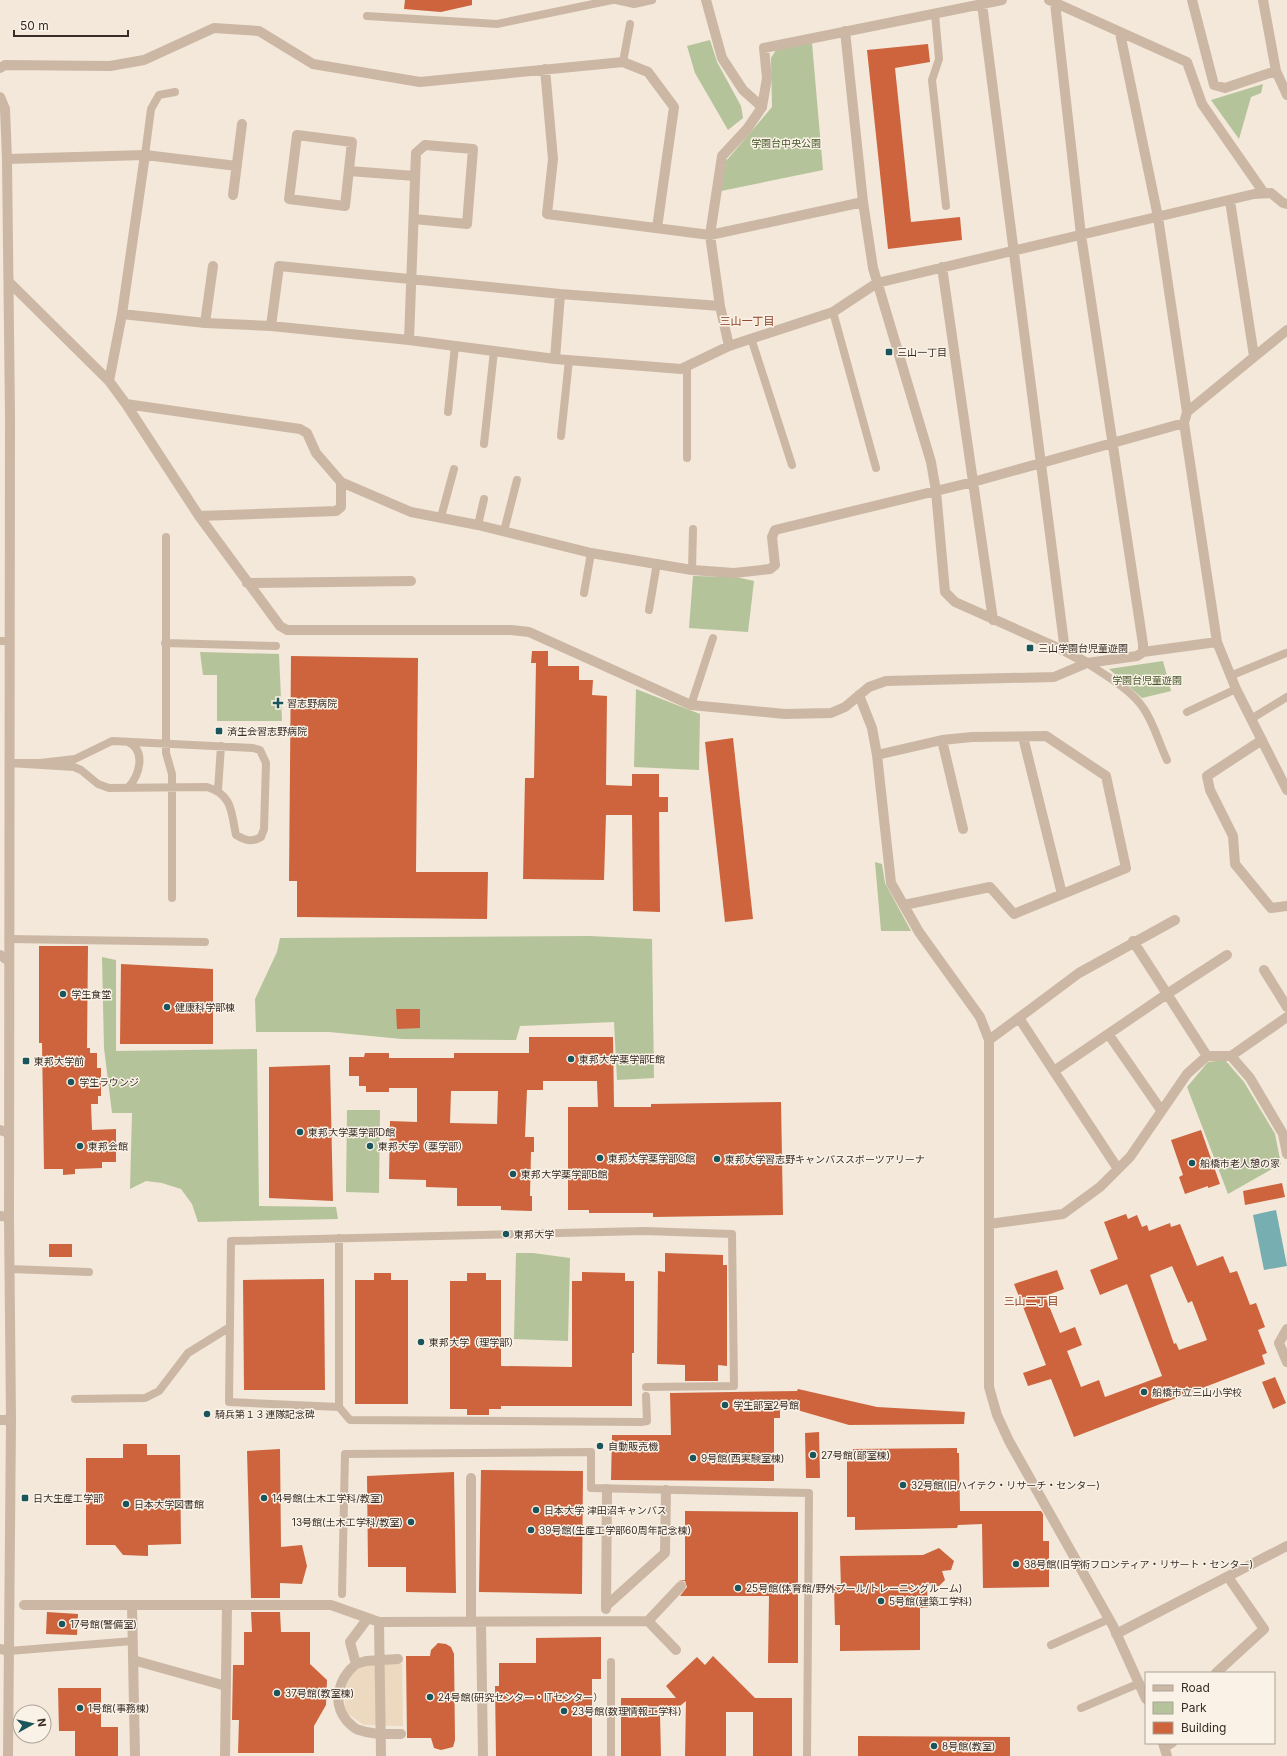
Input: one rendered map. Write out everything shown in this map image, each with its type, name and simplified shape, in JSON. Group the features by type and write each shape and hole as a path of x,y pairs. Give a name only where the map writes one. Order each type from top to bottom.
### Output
{"street":[{"path":"706,0 722,58 743,90 762,107"},
{"path":"729,346 720,306 710,235 722,156 747,129 762,107 767,78 764,48 1002,0"},
{"path":"1192,0 1214,85 1225,88 1276,71"},
{"path":"1263,0 1276,71 1287,95"},
{"path":"1052,2 1187,62 1202,104 1264,193"},
{"path":"1052,2 1080,235 1144,652"},
{"path":"982,4 1065,651"},
{"path":"0,68 5,65 110,66 144,60 214,28 259,30 313,64 420,82 623,62 648,72 674,107 657,228"},
{"path":"845,31 873,268 931,462 936,491 945,592 955,602 1065,651 1087,663"},
{"path":"1120,33 1158,217 1187,412 1184,423 1217,642 1236,690 1287,790"},
{"path":"545,69 552,159 547,214 710,235 864,202"},
{"path":"0,98 5,109 7,159 4,176 9,282 5,641 5,763 9,961 5,1132 5,1216 10,1269 11,1420 4,1650 8,1756"},
{"path":"233,195 242,124"},
{"path":"297,135 352,142 349,171 345,206 289,199 297,135"},
{"path":"409,340 416,153 425,145 473,149 467,224 414,219"},
{"path":"109,381 122,314 145,155"},
{"path":"7,159 145,155 237,166"},
{"path":"349,171 415,176"},
{"path":"122,314 205,323 271,326 409,340 570,360 681,369 729,346 833,312 877,283 1264,193 1271,193 1283,203 1287,204"},
{"path":"1230,200 1254,356"},
{"path":"205,323 213,266"},
{"path":"271,326 279,266 560,294 720,306"},
{"path":"942,267 994,620"},
{"path":"9,282 109,381 126,404 199,516 280,626 287,630 511,630 529,632 691,705 785,714 831,713 845,707 869,687 886,681 1054,677 1087,663 1137,656 1144,652 1217,642"},
{"path":"555,358 560,294"},
{"path":"1187,412 1287,330"},
{"path":"126,404 300,429 307,433 316,453 340,482 411,512 478,525 591,553 692,570 734,573 770,569 775,564 772,536 775,530 973,482 1184,423"},
{"path":"199,516 336,511 341,507 340,482"},
{"path":"247,583 411,581"},
{"path":"859,695 872,728 877,755 892,883 919,932 980,1017 989,1040 989,1387 997,1415 1009,1441 1109,1619 1145,1696"},
{"path":"877,755 942,740 972,737 1046,736 1106,776 1126,868 1014,914 990,887 904,905"},
{"path":"1023,737 1062,894"},
{"path":"942,740 963,829"},
{"path":"1262,740 1208,776 1210,790 1233,836 1235,864 1271,908 1287,906"},
{"path":"989,1040 1078,973 1133,941 1175,920"},
{"path":"1133,941 1207,1056"},
{"path":"0,955 9,961"},
{"path":"1054,1071 1109,1035 1167,994 1228,955"},
{"path":"1264,970 1287,1008"},
{"path":"989,1224 1063,1214 1100,1187 1118,1169 1142,1142 1161,1110 1187,1074 1207,1056 1231,1056 1287,1017"},
{"path":"1019,1018 1118,1169"},
{"path":"1109,1035 1161,1110"},
{"path":"1231,1056 1250,1078 1285,1132 1287,1154"},
{"path":"1287,1329 1279,1343 1287,1362"},
{"path":"0,1420 11,1420"},
{"path":"471,1478 482,1756"},
{"path":"606,1621 607,1488"},
{"path":"606,1606 665,1553 666,1490"},
{"path":"1116,1634 1287,1546"},
{"path":"1217,1672 1264,1629 1228,1577"},
{"path":"648,1621 681,1586"},
{"path":"24,1605 331,1604 379,1622 648,1621 676,1650"},
{"path":"132,1605 135,1756"},
{"path":"226,1756 227,1605"},
{"path":"356,1664 350,1642 368,1618"},
{"path":"379,1622 380,1727 382,1735 381,1756"},
{"path":"134,1660 226,1686"},
{"path":"398,1660 366,1661 356,1664 344,1677 340,1686 339,1707 343,1716 357,1730 382,1735 402,1734"}],"lane":[{"path":"367,16 497,24 612,0"},
{"path":"616,0 634,4 652,0"},
{"path":"935,14 939,59 932,80 946,206"},
{"path":"623,62 630,24"},
{"path":"145,155 151,109 159,95 175,92"},
{"path":"833,312 876,468"},
{"path":"751,338 792,465"},
{"path":"448,412 455,346"},
{"path":"484,444 494,351"},
{"path":"561,436 570,360"},
{"path":"687,366 687,458"},
{"path":"441,517 454,469"},
{"path":"504,531 517,480"},
{"path":"478,525 484,499"},
{"path":"692,570 693,529"},
{"path":"166,537 166,753 172,768 173,787 172,898"},
{"path":"584,593 591,553"},
{"path":"649,610 657,563"},
{"path":"691,705 713,638"},
{"path":"165,643 276,646"},
{"path":"1230,676 1286,653"},
{"path":"1087,663 1125,689 1139,702 1145,710 1167,760"},
{"path":"1187,712 1236,690"},
{"path":"1251,719 1287,697"},
{"path":"112,741 253,748 260,750 264,755 266,763 264,829 261,837 255,841 245,840 236,834 230,806 225,796 218,790 207,787 110,788 98,784 81,770 74,767 5,763 40,763 75,759 112,741"},
{"path":"128,742 134,745 137,751 139,768 134,781 128,788"},
{"path":"218,790 221,746"},
{"path":"9,939 206,942"},
{"path":"339,1407 229,1402 231,1242 340,1238 515,1236 644,1231 732,1234 734,1386 646,1391 647,1421 641,1422 350,1420 339,1407 340,1238"},
{"path":"10,1269 89,1272"},
{"path":"75,1399 145,1398 159,1391 188,1353 230,1327"},
{"path":"342,1594 345,1454 591,1452 591,1488 809,1493 807,1756"},
{"path":"1051,1645 1109,1619"},
{"path":"4,1650 133,1641"},
{"path":"611,1756 612,1662"},
{"path":"1081,1708 1140,1683"}],"green space":[{"path":"710,40 717,62 741,106 743,118 728,130 695,73 687,46"},
{"name":"学園台中央公園","path":"812,43 823,170 721,191 726,161 772,107 771,58 776,50"},
{"path":"1263,84 1261,93 1251,97 1239,139 1211,100"},
{"path":"693,576 736,577 754,581 748,632 689,628"},
{"path":"200,652 279,654 282,721 217,721 217,675 203,675"},
{"name":"学園台児童遊園","path":"1163,661 1171,691 1142,698 1109,669"},
{"path":"636,689 700,714 699,770 634,767"},
{"path":"875,862 882,864 885,883 911,931 881,931"},
{"path":"589,936 652,939 654,1078 617,1080 614,1022 520,1026 516,1040 402,1039 329,1032 256,1032 255,999 277,952 280,938"},
{"path":"102,957 116,960 116,1051 257,1049 259,1206 336,1207 338,1219 198,1222 192,1204 181,1189 162,1183 146,1181 130,1189 132,1113 112,1113 104,1048"},
{"path":"1225,1060 1244,1082 1275,1134 1281,1164 1228,1194 1187,1087 1208,1062"},
{"path":"347,1110 380,1110 379,1193 346,1192"},
{"path":"516,1253 533,1253 570,1258 568,1341 514,1339"}],"shaded area":[{"path":"375,1664 402,1664 403,1726 364,1725 347,1713 345,1707 344,1686 346,1680 360,1667"}],"water":[{"path":"1276,1210 1287,1266 1264,1270 1253,1215"}],"building":[{"path":"405,0 472,0 472,5 441,12 404,9"},
{"path":"928,44 930,62 895,68 911,222 960,217 962,240 888,249 867,50"},
{"path":"532,651 548,651 548,666 579,666 579,680 593,680 592,695 607,696 606,785 632,786 632,774 659,774 659,797 668,797 668,812 659,812 660,912 633,911 632,815 606,815 604,880 523,879 525,778 534,778 536,663 531,663"},
{"path":"291,656 418,658 416,872 488,872 487,919 297,917 297,881 289,881"},
{"path":"733,738 753,919 725,922 705,742"},
{"path":"39,946 88,946 87,1048 90,1048 90,1053 97,1053 97,1068 101,1068 101,1096 98,1096 98,1104 91,1104 92,1130 116,1129 116,1162 102,1162 102,1168 75,1169 75,1174 63,1175 63,1169 44,1169 42,1043 39,1043"},
{"name":"健康科学部棟","path":"121,964 213,969 213,1044 120,1044"},
{"path":"396,1009 420,1009 420,1028 397,1029"},
{"path":"529,1037 613,1037 614,1107 651,1107 651,1104 781,1102 783,1215 653,1217 653,1213 589,1213 589,1210 568,1210 568,1107 598,1107 597,1081 543,1081 543,1090 527,1090 525,1137 534,1137 534,1152 531,1152 530,1196 532,1196 532,1211 501,1210 501,1206 457,1206 457,1188 426,1187 426,1180 389,1179 390,1121 417,1122 417,1088 389,1088 389,1092 366,1092 366,1086 359,1086 359,1076 349,1076 349,1057 364,1057 365,1053 389,1053 389,1058 454,1058 454,1053 529,1053","holes":["451,1091 498,1091 497,1124 450,1123"]},
{"name":"東邦大学薬学部D館","path":"330,1065 333,1201 269,1198 269,1067"},
{"path":"1201,1130 1220,1184 1208,1188 1208,1186 1185,1194 1179,1177 1183,1175 1171,1140"},
{"path":"1282,1183 1285,1197 1245,1205 1243,1191"},
{"path":"1126,1214 1128,1219 1137,1215 1142,1227 1147,1225 1149,1231 1170,1223 1171,1227 1180,1224 1197,1266 1223,1256 1230,1273 1237,1271 1250,1305 1256,1303 1265,1327 1258,1330 1267,1353 1262,1355 1265,1364 1074,1437 1051,1379 1028,1386 1023,1373 1046,1365 1014,1284 1057,1270 1064,1289 1045,1296 1060,1333 1075,1327 1082,1345 1067,1351 1081,1387 1099,1380 1105,1397 1162,1376 1127,1284 1100,1295 1090,1270 1118,1259 1104,1222","holes":["1172,1266 1188,1303 1192,1301 1207,1340 1179,1350 1176,1343 1174,1344 1150,1275"]},
{"path":"49,1244 72,1244 72,1257 49,1257"},
{"path":"665,1253 723,1255 723,1265 727,1265 727,1366 718,1365 718,1381 685,1381 685,1365 657,1364 658,1271 665,1272"},
{"path":"582,1272 625,1273 625,1281 634,1281 632,1406 501,1406 501,1409 489,1409 489,1415 467,1415 467,1409 450,1409 450,1281 467,1281 467,1273 486,1273 486,1280 501,1280 501,1366 572,1367 572,1281 582,1281"},
{"name":"東邦大学（理学部）","path":"374,1273 391,1273 391,1280 408,1280 408,1404 355,1404 355,1280 374,1280"},
{"path":"324,1279 325,1390 244,1390 243,1280"},
{"path":"1275,1377 1286,1403 1273,1409 1262,1382"},
{"path":"798,1389 877,1407 965,1412 964,1424 849,1425 780,1405 780,1418 774,1418 774,1481 611,1480 612,1435 671,1435 670,1393 797,1391"},
{"name":"27号館(部室棟)","path":"819,1432 820,1478 806,1478 805,1433"},
{"path":"123,1444 147,1444 147,1455 180,1455 181,1544 148,1545 148,1556 123,1555 115,1545 86,1545 86,1458 123,1458"},
{"name":"32号館(旧ハイテク・リサーチ・センター)","path":"957,1448 957,1453 959,1453 960,1511 1041,1511 1043,1514 1043,1541 1049,1541 1049,1587 983,1588 982,1524 958,1525 957,1528 855,1530 855,1517 847,1517 847,1453 853,1453 853,1449"},
{"name":"14号館(土木工学科/教室)","path":"280,1449 281,1547 302,1545 307,1566 302,1584 280,1583 280,1598 251,1598 247,1451"},
{"name":"39号館(生産工学部60周年記念棟)","path":"481,1470 583,1471 582,1594 479,1592"},
{"name":"13号館(土木工学科/教室)","path":"454,1472 456,1593 406,1592 406,1567 368,1567 367,1476"},
{"name":"25号館(体育館/野外プール/トレーニングルーム)","path":"685,1511 798,1512 798,1663 768,1663 769,1596 680,1596 687,1587 685,1581 678,1580 685,1580"},
{"name":"5号館(建築工学科)","path":"939,1548 954,1561 951,1570 942,1571 945,1580 939,1586 927,1586 928,1608 920,1608 920,1650 840,1651 840,1625 835,1625 834,1587 841,1587 840,1556 923,1555"},
{"name":"17号館(警備室)","path":"47,1612 78,1614 77,1635 46,1634"},
{"name":"37号館(教室棟)","path":"251,1612 280,1612 281,1632 310,1632 310,1664 327,1680 326,1705 314,1726 314,1753 238,1753 239,1720 232,1720 233,1665 244,1665 244,1632 252,1632"},
{"name":"23号館(数理情報工学科)","path":"601,1637 601,1679 592,1679 592,1756 496,1756 495,1686 499,1686 499,1663 536,1663 536,1638"},
{"name":"24号館(研究センター・ITセンター）","path":"438,1643 446,1644 451,1647 454,1654 455,1740 453,1747 441,1750 434,1748 431,1738 407,1738 406,1656 430,1656 431,1650"},
{"path":"713,1656 755,1698 792,1698 792,1756 753,1756 753,1712 726,1712 726,1756 685,1756 686,1701 670,1714 660,1714 661,1756 621,1756 621,1698 676,1698 666,1686 697,1657 705,1665"},
{"name":"1号館(事務棟)","path":"58,1688 101,1688 101,1727 118,1727 118,1756 75,1756 75,1731 59,1731"},
{"name":"8号館(教室)","path":"858,1736 1010,1737 1010,1756 858,1756"}],"place":[{"name":"三山一丁目","path":"889,352"},
{"name":"三山学園台児童遊園","path":"1030,648"},
{"name":"習志野病院","path":"278,703"},
{"name":"済生会習志野病院","path":"219,731"},
{"name":"学生食堂","path":"63,994"},
{"name":"健康科学部棟","path":"167,1007"},
{"name":"東邦大学薬学部E館","path":"571,1059"},
{"name":"東邦大学前","path":"26,1061"},
{"name":"学生ラウンジ","path":"71,1082"},
{"name":"東邦大学薬学部D館","path":"300,1132"},
{"name":"東邦会館","path":"80,1146"},
{"name":"東邦大学（薬学部）","path":"370,1146"},
{"name":"東邦大学薬学部C館","path":"600,1158"},
{"name":"東邦大学習志野キャンパススポーツアリーナ","path":"717,1159"},
{"name":"船橋市老人憩の家","path":"1192,1163"},
{"name":"東邦大学薬学部B館","path":"513,1174"},
{"name":"東邦大学","path":"506,1234"},
{"name":"東邦大学（理学部）","path":"421,1342"},
{"name":"船橋市立三山小学校","path":"1144,1392"},
{"name":"学生部室2号館","path":"725,1405"},
{"name":"騎兵第１３連隊記念碑","path":"207,1414"},
{"name":"自動販売機","path":"600,1446"},
{"name":"27号館(部室棟)","path":"813,1455"},
{"name":"9号館(西実験室棟)","path":"693,1458"},
{"name":"32号館(旧ハイテク・リサーチ・センター)","path":"903,1485"},
{"name":"日大生産工学部","path":"25,1498"},
{"name":"14号館(土木工学科/教室)","path":"264,1498"},
{"name":"日本大学図書館","path":"126,1504"},
{"name":"日本大学 津田沼キャンパス","path":"536,1510"},
{"name":"13号館(土木工学科/教室)","path":"411,1522"},
{"name":"39号館(生産工学部60周年記念棟)","path":"531,1530"},
{"name":"38号館(旧学術フロンティア・リサート・センター)","path":"1016,1564"},
{"name":"25号館(体育館/野外プール/トレーニングルーム)","path":"738,1588"},
{"name":"5号館(建築工学科)","path":"881,1601"},
{"name":"17号館(警備室)","path":"62,1624"},
{"name":"37号館(教室棟)","path":"277,1693"},
{"name":"24号館(研究センター・ITセンター）","path":"430,1697"},
{"name":"1号館(事務棟)","path":"80,1708"},
{"name":"23号館(数理情報工学科)","path":"564,1711"},
{"name":"8号館(教室)","path":"934,1746"}],"district":[{"name":"三山一丁目","path":"747,321"},
{"name":"三山二丁目","path":"1031,1301"}]}
